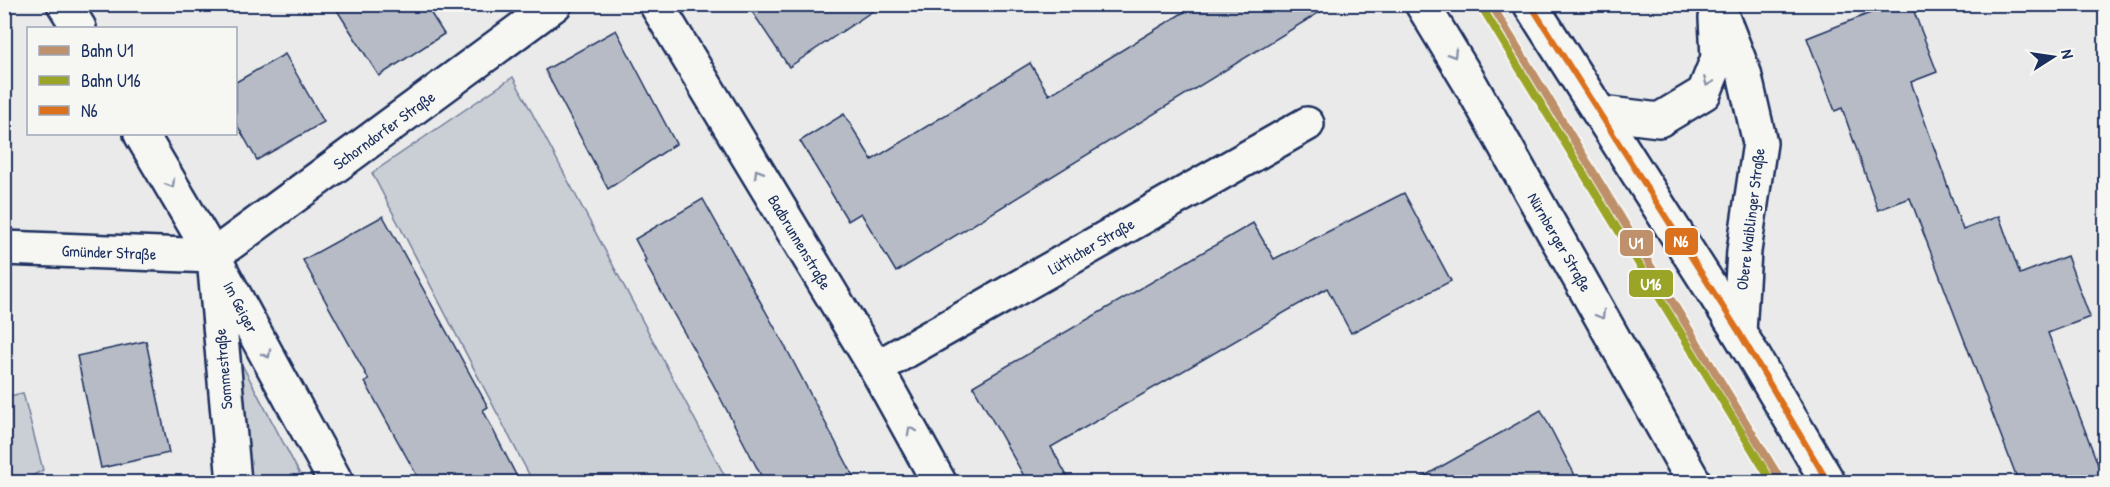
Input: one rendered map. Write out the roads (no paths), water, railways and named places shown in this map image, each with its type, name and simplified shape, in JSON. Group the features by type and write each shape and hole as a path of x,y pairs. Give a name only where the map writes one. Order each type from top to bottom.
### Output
{"street":[{"path":"64,4 78,27"},
{"name":"Schorndorfer Straße","path":"213,256 555,4"},
{"name":"Badbrunnenstraße","path":"656,4 876,368 939,483"},
{"name":"Nürnberger Straße","path":"1422,4 1471,85 1694,483"},
{"path":"1530,4 1739,332 1828,483"},
{"name":"Obere Waiblinger Straße","path":"1601,113 1659,120 1704,93 1718,58 1716,4"},
{"name":"Obere Waiblinger Straße","path":"1716,4 1744,73 1760,143 1744,251 1739,332"},
{"name":"Lütticher Straße","path":"876,368 1307,124"},
{"name":"Im Geiger","path":"142,135 213,256 336,483"},
{"name":"Gmünder Straße","path":"4,248 213,256"},
{"name":"Sommestraße","path":"213,256 234,483"}],"rail line":[{"name":"U1","path":"1491,4 1782,482"},
{"name":"U16","path":"1483,9 1772,482"}]}
